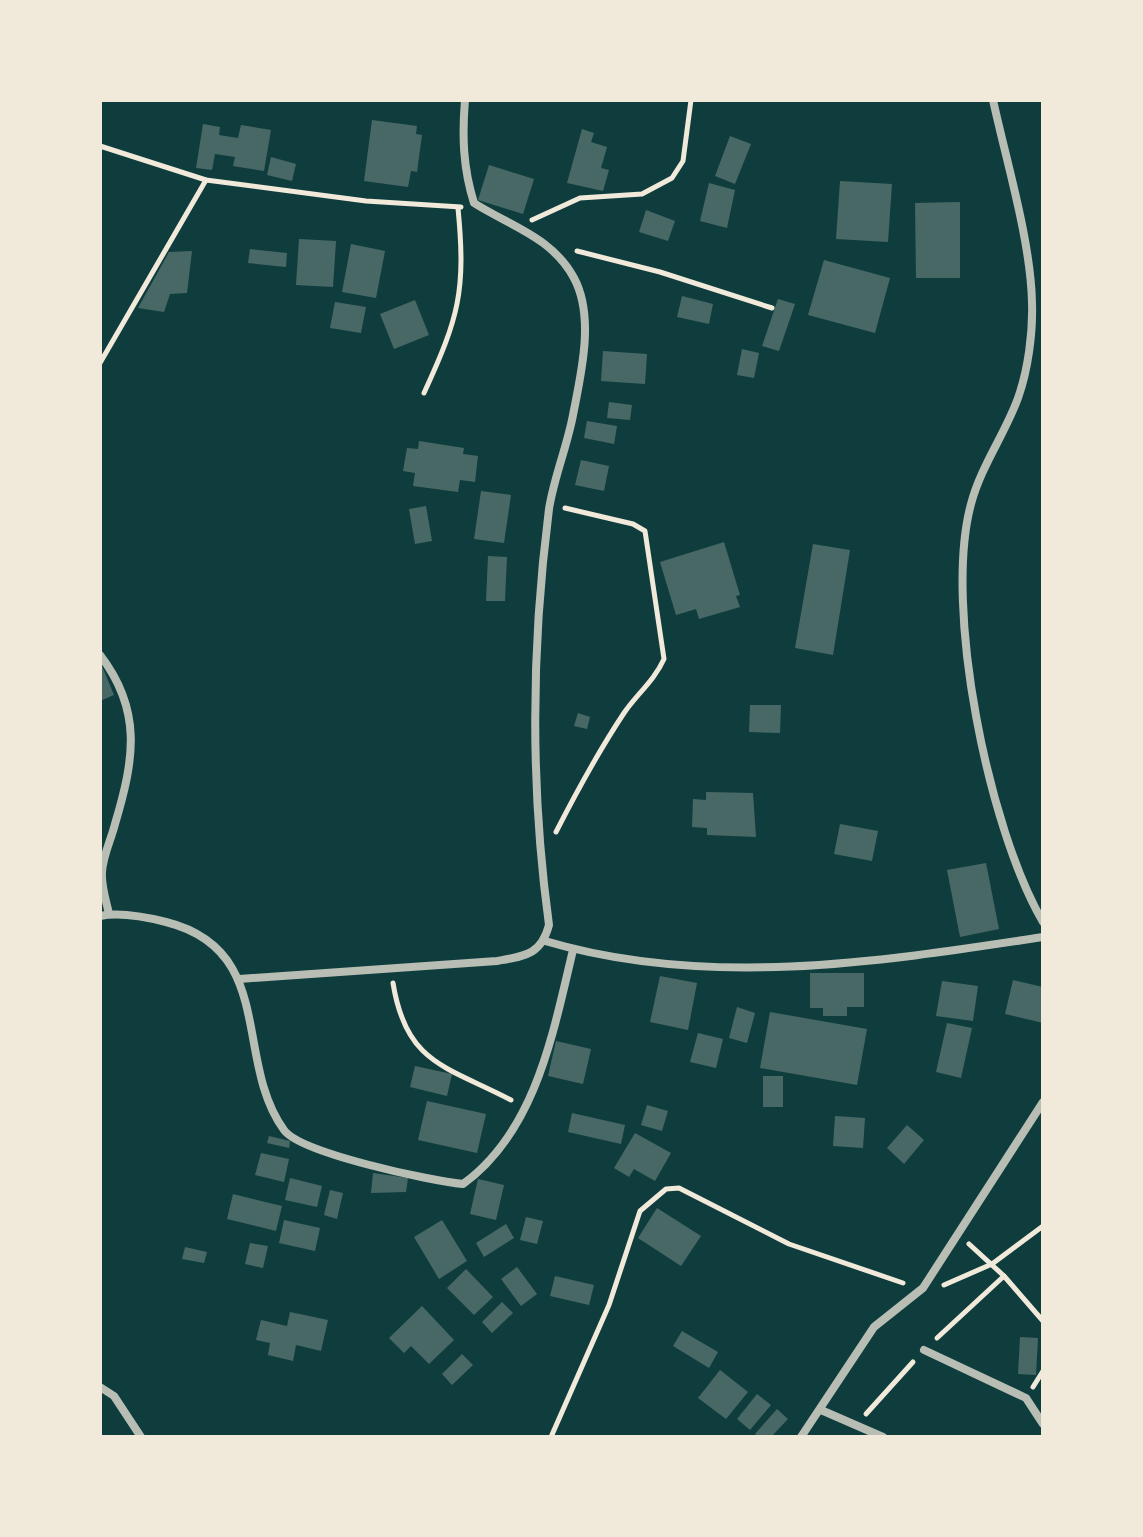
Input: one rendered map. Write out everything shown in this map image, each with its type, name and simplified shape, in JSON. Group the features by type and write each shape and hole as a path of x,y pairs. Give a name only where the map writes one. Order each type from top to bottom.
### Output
{"street":[{"path":"239,979 497,961 534,954 545,941 549,925 534,783 534,652 550,505 583,364 583,311 574,278 545,243 520,226 497,218 474,203 465,176 462,132 465,100"},
{"path":"993,100 1018,210 1032,302 1028,356 1018,398 971,504 963,560 967,636 984,759 1010,854 1043,922"},
{"path":"100,655 113,672 127,702 132,737 129,774 102,872 104,915 191,928 212,940 239,979 271,1105 285,1133 309,1148 436,1181 463,1184 488,1165 526,1108 552,1038 573,950"},
{"path":"545,941 573,950 716,967 769,968 827,965 1043,937"},
{"path":"801,1437 874,1327 923,1288 1043,1102"},
{"path":"1034,1120 1043,1125"},
{"path":"924,1350 1026,1398 1043,1424"},
{"path":"100,1387 114,1396 141,1437"},
{"path":"821,1410 883,1437"}],"path":[{"path":"520,226 564,202 642,194 672,178 683,161 691,100"},
{"path":"100,146 206,180 366,201 458,207 474,203"},
{"path":"100,363 206,180"},
{"path":"424,393 448,342 460,299 463,265 458,207"},
{"path":"545,243 660,272 772,308"},
{"path":"541,861 588,770 626,709 657,675 664,659 645,531 633,524 550,505"},
{"path":"391,967 396,1004 406,1033 417,1050 526,1108"},
{"path":"551,1437 609,1305 634,1222 650,1200 666,1189 679,1188 789,1244 872,1275 923,1288 952,1284 992,1264 1043,1226"},
{"path":"959,1235 992,1264 1043,1321"}],"building":[{"path":"372,120 417,126 416,134 422,135 417,172 411,171 408,187 364,181"},
{"path":"203,124 220,127 219,135 238,138 241,125 271,130 264,171 233,166 235,157 215,154 212,170 196,168"},
{"path":"582,129 594,133 591,142 607,147 601,168 609,170 603,191 567,183"},
{"path":"730,136 751,144 735,184 715,176"},
{"path":"271,157 296,164 292,181 267,175"},
{"path":"489,165 534,179 523,214 478,200"},
{"path":"840,181 892,184 888,242 836,239"},
{"path":"709,183 735,190 727,228 700,221"},
{"path":"960,202 960,278 916,278 915,203"},
{"path":"646,210 675,221 668,241 639,232"},
{"path":"299,239 336,241 333,287 296,285"},
{"path":"351,244 385,251 376,298 342,292"},
{"path":"250,249 287,253 286,267 248,263"},
{"path":"192,251 187,293 170,294 164,312 138,308 169,252"},
{"path":"824,260 890,278 875,333 808,315"},
{"path":"682,296 713,304 709,324 677,317"},
{"path":"778,299 795,304 779,351 762,346"},
{"path":"415,300 429,335 394,349 380,314"},
{"path":"335,302 366,307 361,333 330,328"},
{"path":"742,349 759,353 754,378 737,375"},
{"path":"603,351 647,354 645,384 601,381"},
{"path":"609,402 632,405 630,420 607,418"},
{"path":"587,421 617,426 614,444 584,438"},
{"path":"419,441 464,448 463,454 478,456 475,482 460,480 458,492 413,486 415,473 403,471 407,448 418,449"},
{"path":"581,460 609,466 604,491 575,485"},
{"path":"481,491 511,495 504,543 474,539"},
{"path":"426,506 432,541 415,544 409,509"},
{"path":"724,542 740,595 736,596 740,607 699,619 696,609 676,615 660,562"},
{"path":"813,544 850,550 833,655 795,648"},
{"path":"488,556 507,557 505,601 486,601"},
{"path":"100,661 114,695 100,701"},
{"path":"750,705 781,705 780,733 749,732"},
{"path":"578,713 590,717 587,729 574,726"},
{"path":"706,792 753,793 756,837 707,835 707,828 692,827 693,799 706,800"},
{"path":"840,824 878,831 872,861 834,854"},
{"path":"986,863 999,929 960,937 947,870"},
{"path":"810,973 864,973 864,1007 847,1007 847,1016 823,1016 823,1008 810,1008"},
{"path":"660,976 697,983 688,1030 650,1022"},
{"path":"1013,980 1043,987 1043,1023 1005,1014"},
{"path":"942,981 978,986 973,1021 936,1016"},
{"path":"737,1007 755,1013 747,1043 729,1038"},
{"path":"770,1012 867,1029 857,1085 760,1068"},
{"path":"947,1023 972,1028 961,1078 936,1072"},
{"path":"698,1033 723,1039 716,1068 690,1062"},
{"path":"556,1041 591,1049 583,1084 548,1076"},
{"path":"415,1066 452,1074 447,1096 410,1087"},
{"path":"763,1076 783,1076 783,1107 763,1107"},
{"path":"427,1101 486,1114 477,1153 418,1140"},
{"path":"647,1105 668,1111 662,1131 641,1125"},
{"path":"572,1113 625,1125 621,1144 568,1132"},
{"path":"835,1116 865,1118 863,1148 833,1146"},
{"path":"907,1125 924,1140 904,1164 887,1148"},
{"path":"635,1133 671,1153 655,1181 634,1169 629,1177 614,1168"},
{"path":"269,1136 290,1141 289,1148 267,1143"},
{"path":"261,1153 289,1159 284,1182 255,1175"},
{"path":"373,1173 408,1178 406,1192 371,1193"},
{"path":"290,1178 322,1186 317,1207 285,1200"},
{"path":"478,1179 504,1185 496,1220 470,1214"},
{"path":"330,1190 343,1193 337,1219 324,1215"},
{"path":"233,1194 282,1206 276,1231 227,1219"},
{"path":"657,1208 701,1236 681,1266 638,1238"},
{"path":"526,1217 543,1221 537,1244 520,1240"},
{"path":"284,1220 320,1228 315,1251 279,1243"},
{"path":"442,1220 467,1261 439,1279 414,1237"},
{"path":"506,1224 514,1238 484,1257 476,1243"},
{"path":"250,1243 268,1246 263,1268 245,1264"},
{"path":"185,1247 207,1252 204,1263 182,1259"},
{"path":"517,1267 537,1294 521,1306 501,1279"},
{"path":"466,1269 493,1297 474,1315 447,1288"},
{"path":"555,1276 594,1285 589,1305 550,1296"},
{"path":"502,1302 513,1313 492,1333 482,1322"},
{"path":"422,1306 454,1340 429,1364 411,1346 404,1353 389,1338"},
{"path":"290,1312 328,1320 321,1351 296,1345 293,1361 268,1355 270,1343 256,1340 261,1320 287,1326"},
{"path":"682,1331 718,1352 709,1368 673,1346"},
{"path":"1020,1337 1038,1338 1036,1375 1018,1374"},
{"path":"462,1354 473,1365 452,1385 442,1374"},
{"path":"720,1370 748,1392 726,1419 698,1398"},
{"path":"757,1394 771,1405 750,1430 737,1419"},
{"path":"777,1409 788,1419 771,1437 755,1434"}]}
